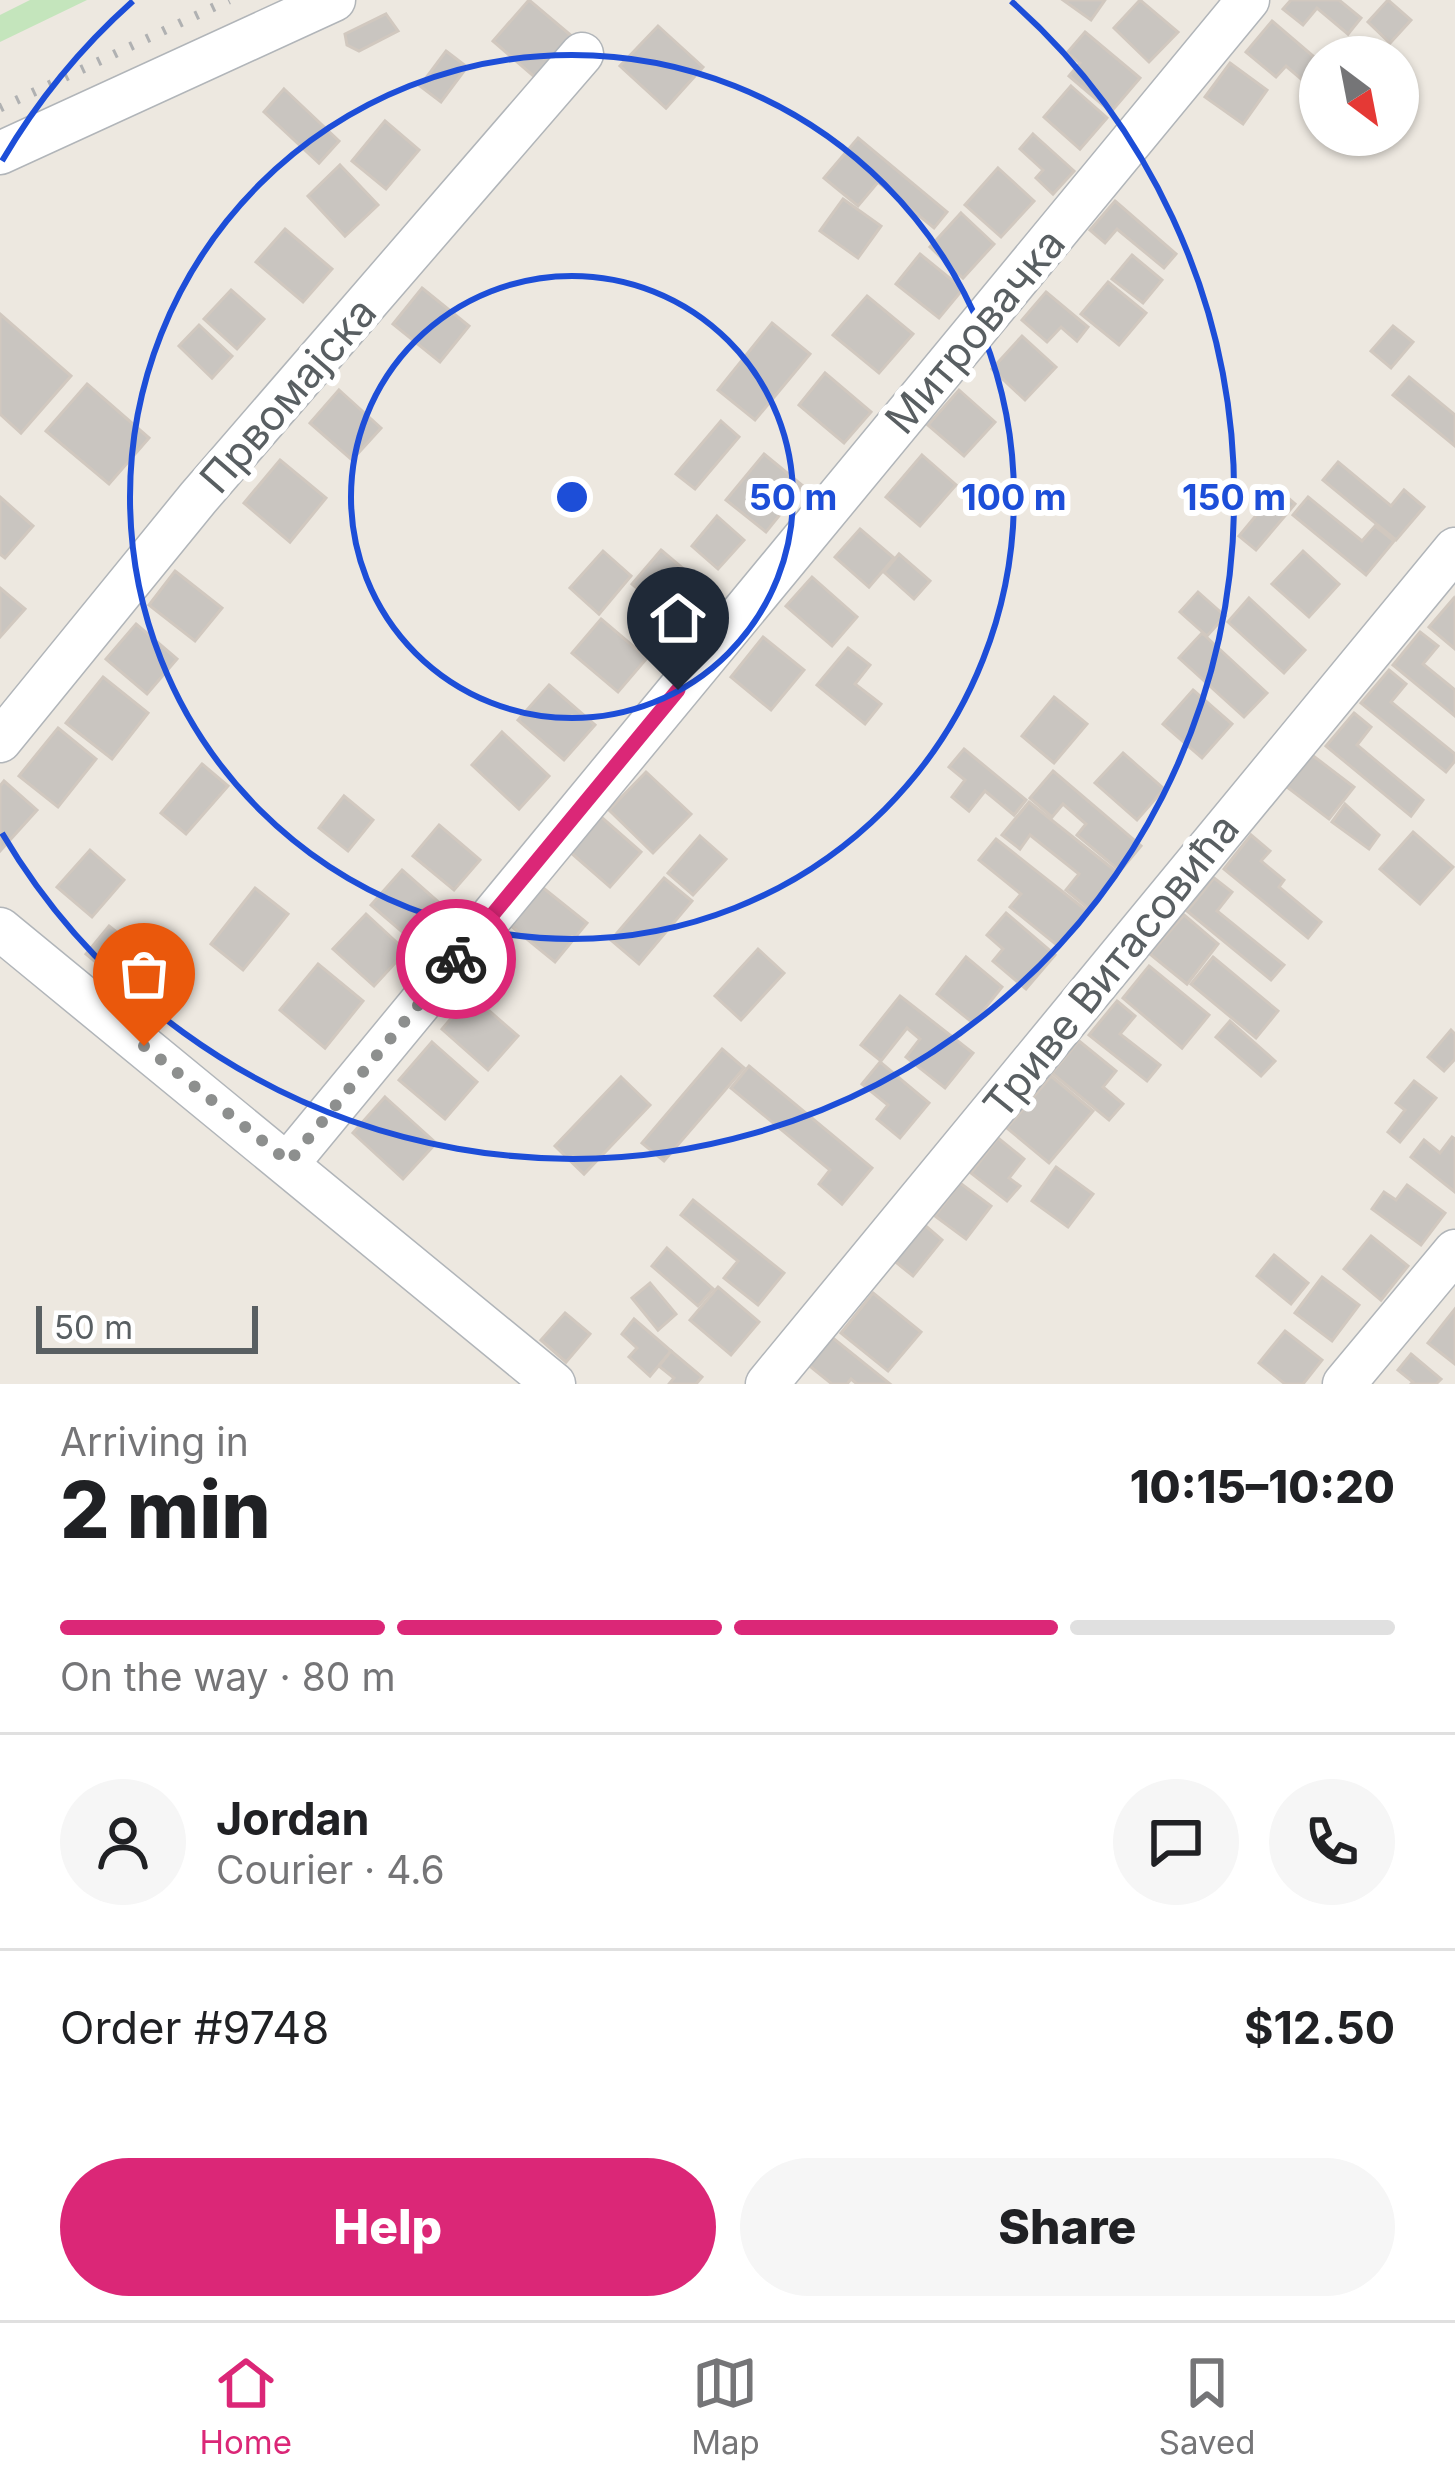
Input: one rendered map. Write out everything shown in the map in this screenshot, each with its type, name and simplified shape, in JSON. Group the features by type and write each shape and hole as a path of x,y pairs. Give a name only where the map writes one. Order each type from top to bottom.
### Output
{"street":[{"path":"0,153 334,0"},
{"name":"Митровачка","path":"289,1162 1248,0"},
{"name":"Првомајска","path":"0,741 198,498 582,54"},
{"name":"Триве Витасовића","path":"767,1384 1455,549"},
{"path":"0,929 554,1384"},
{"path":"1343,1384 1455,1251"}],"green space":[{"path":"30,0 87,0 0,42 0,15"}],"building":[{"path":"529,0 574,38 538,80 493,41"},
{"path":"1063,0 1105,0 1091,20"},
{"path":"1140,0 1178,32 1149,62 1114,28"},
{"path":"1291,0 1339,0 1361,18 1348,34 1317,8 1303,25 1283,9"},
{"path":"1388,0 1411,20 1396,36 1383,36 1368,22"},
{"path":"386,14 398,31 359,51 347,45 345,34"},
{"path":"1272,21 1299,44 1299,77 1286,66 1276,77 1246,52"},
{"path":"658,26 703,67 666,108 620,66"},
{"path":"1085,32 1140,78 1111,112 1069,76 1080,63 1067,53"},
{"path":"446,51 467,67 441,102 420,86"},
{"path":"1230,63 1267,90 1243,124 1205,97"},
{"path":"1071,86 1107,118 1080,149 1044,117"},
{"path":"284,89 339,141 319,163 264,112"},
{"path":"385,121 419,150 386,189 352,161"},
{"path":"1033,134 1074,171 1053,194 1036,178 1043,170 1020,149"},
{"path":"858,138 947,212 934,228 878,182 858,206 824,178"},
{"path":"340,165 378,205 345,236 308,196"},
{"path":"998,168 1034,201 1001,237 965,205"},
{"path":"843,199 881,226 858,258 820,231"},
{"path":"1115,201 1176,254 1164,268 1117,229 1105,243 1090,230"},
{"path":"961,213 994,244 963,278 930,247"},
{"path":"285,229 332,269 303,302 256,262"},
{"path":"920,254 963,289 939,318 896,284"},
{"path":"1132,255 1162,280 1143,303 1112,279"},
{"path":"1108,282 1146,313 1119,345 1081,314"},
{"path":"422,288 469,326 440,362 393,324"},
{"path":"231,290 264,319 237,349 204,319"},
{"path":"1046,292 1088,327 1077,341 1061,327 1047,342 1022,320"},
{"path":"867,296 913,334 879,373 833,335"},
{"path":"0,314 71,376 21,433 0,414"},
{"path":"772,323 810,354 755,420 718,390"},
{"path":"199,325 232,356 212,378 179,346"},
{"path":"1393,326 1413,342 1391,368 1371,351"},
{"path":"1022,336 1056,367 1025,400 992,369"},
{"path":"825,373 871,412 844,443 799,405"},
{"path":"1409,377 1455,415 1455,446 1393,395"},
{"path":"87,384 149,438 109,484 46,431"},
{"path":"339,390 381,428 352,460 310,423"},
{"path":"959,390 995,422 964,456 928,425"},
{"path":"721,421 739,437 695,489 676,474"},
{"path":"764,454 803,486 766,532 726,500"},
{"path":"922,455 956,485 920,526 886,497"},
{"path":"280,460 326,498 290,542 244,503"},
{"path":"1338,462 1391,506 1404,490 1424,507 1396,540 1323,480"},
{"path":"1278,489 1295,504 1256,550 1239,536"},
{"path":"0,497 33,526 5,558 0,554"},
{"path":"1308,497 1362,541 1375,526 1394,541 1366,575 1293,515"},
{"path":"717,516 744,540 718,569 692,546"},
{"path":"860,529 894,558 869,587 835,557"},
{"path":"661,550 706,588 677,622 632,584"},
{"path":"603,551 631,576 599,614 570,588"},
{"path":"1303,551 1339,584 1309,617 1272,584"},
{"path":"899,554 930,581 914,599 884,572"},
{"path":"175,571 222,608 195,641 149,605"},
{"path":"812,577 857,617 832,646 786,606"},
{"path":"0,588 25,609 0,637"},
{"path":"1198,592 1225,616 1207,636 1180,612"},
{"path":"1249,598 1305,650 1284,673 1228,622"},
{"path":"1455,600 1455,649 1429,627"},
{"path":"601,619 647,658 618,692 572,653"},
{"path":"136,624 177,659 147,694 106,659"},
{"path":"1420,632 1438,646 1423,664 1455,690 1455,716 1393,665"},
{"path":"1202,633 1267,693 1244,717 1179,658"},
{"path":"763,637 804,670 771,710 731,677"},
{"path":"848,648 870,665 855,684 881,704 865,724 817,685"},
{"path":"1389,670 1406,684 1391,702 1455,754 1446,772 1361,703"},
{"path":"103,677 148,713 112,759 66,723"},
{"path":"549,685 595,725 564,760 518,720"},
{"path":"1193,690 1232,724 1202,758 1163,724"},
{"path":"1054,697 1087,724 1054,763 1022,736"},
{"path":"1354,713 1371,727 1357,745 1423,800 1411,816 1326,746"},
{"path":"58,728 96,759 58,807 19,776"},
{"path":"502,732 549,776 519,809 472,765"},
{"path":"964,749 1026,800 1014,815 985,791 969,811 952,797 965,780 949,767"},
{"path":"1123,753 1164,789 1137,820 1095,783"},
{"path":"1312,755 1354,787 1329,819 1287,787"},
{"path":"202,764 228,786 186,834 161,813"},
{"path":"1053,771 1141,846 1120,871 1077,835 1086,824 1063,804 1052,817 1030,798"},
{"path":"646,772 691,814 653,853 609,810"},
{"path":"4,781 37,810 0,851 0,786"},
{"path":"344,796 373,820 348,851 319,828"},
{"path":"1029,802 1118,873 1089,909 1066,890 1079,874 1030,835 1020,849 1002,835"},
{"path":"1345,804 1379,835 1369,849 1332,822"},
{"path":"600,816 641,852 610,887 569,851"},
{"path":"439,825 480,860 454,890 413,856"},
{"path":"1413,832 1453,867 1420,904 1380,869"},
{"path":"1251,835 1270,851 1261,861 1284,880 1279,887 1321,922 1308,938 1224,869"},
{"path":"700,836 726,859 693,895 668,873"},
{"path":"996,839 1087,911 1058,946 1010,907 1021,894 979,860"},
{"path":"90,850 124,880 92,917 57,887"},
{"path":"402,870 444,907 414,942 371,905"},
{"path":"664,878 692,901 639,964 611,940"},
{"path":"1214,878 1232,892 1217,911 1284,965 1271,980 1187,911"},
{"path":"542,887 587,923 555,962 511,926"},
{"path":"255,888 288,914 243,970 211,944"},
{"path":"1006,913 1055,955 1026,989 993,961 1003,949 987,935"},
{"path":"366,914 406,951 374,986 333,949"},
{"path":"1184,915 1218,944 1187,984 1150,954"},
{"path":"109,926 139,950 115,978 86,954"},
{"path":"758,949 784,973 741,1020 715,996"},
{"path":"966,957 1002,987 973,1023 937,994"},
{"path":"1213,957 1278,1011 1256,1038 1191,984"},
{"path":"318,964 363,1001 325,1048 280,1010"},
{"path":"1149,966 1209,1015 1182,1048 1123,998"},
{"path":"471,995 518,1036 488,1070 442,1029"},
{"path":"900,996 973,1053 945,1088 906,1057 920,1039 907,1028 881,1061 861,1045"},
{"path":"1117,1001 1135,1016 1120,1034 1160,1065 1147,1081 1089,1035"},
{"path":"1230,1021 1275,1061 1261,1076 1216,1037"},
{"path":"1451,1030 1455,1059 1444,1071 1428,1057"},
{"path":"1079,1041 1116,1071 1103,1087 1123,1104 1109,1120 1052,1073"},
{"path":"432,1042 477,1082 445,1119 399,1080"},
{"path":"722,1049 744,1068 664,1161 642,1143"},
{"path":"880,1062 929,1103 900,1138 877,1119 888,1105 862,1084"},
{"path":"749,1066 872,1168 842,1204 819,1184 830,1170 731,1088"},
{"path":"1051,1076 1093,1111 1049,1163 1007,1128"},
{"path":"621,1077 650,1105 584,1174 555,1146"},
{"path":"1414,1081 1436,1098 1400,1142 1388,1132 1405,1110 1396,1103"},
{"path":"385,1097 436,1143 403,1179 353,1133"},
{"path":"1452,1137 1455,1192 1411,1157 1424,1140 1440,1153"},
{"path":"998,1138 1024,1159 1009,1178 1020,1186 1007,1201 971,1173"},
{"path":"1056,1167 1093,1194 1068,1227 1032,1201"},
{"path":"960,1183 991,1206 966,1239 935,1216"},
{"path":"1407,1185 1445,1213 1421,1245 1372,1209 1384,1192 1396,1200"},
{"path":"693,1200 784,1273 758,1305 724,1278 738,1261 681,1215"},
{"path":"921,1222 942,1240 913,1276 892,1259"},
{"path":"1371,1236 1408,1266 1381,1300 1344,1269"},
{"path":"667,1248 713,1289 698,1306 652,1266"},
{"path":"1274,1255 1308,1283 1291,1304 1257,1276"},
{"path":"1322,1277 1359,1305 1332,1341 1295,1313"},
{"path":"650,1283 676,1314 658,1330 632,1298"},
{"path":"718,1287 759,1322 731,1355 690,1320"},
{"path":"873,1293 921,1332 888,1371 841,1333"},
{"path":"1455,1309 1455,1364 1428,1343"},
{"path":"565,1313 590,1334 566,1362 541,1340"},
{"path":"634,1319 671,1351 650,1376 629,1357 637,1348 622,1334"},
{"path":"1285,1331 1322,1360 1303,1384 1285,1384 1259,1363"},
{"path":"829,1335 890,1384 857,1384 851,1379 847,1384 832,1384 806,1363"},
{"path":"671,1351 702,1377 696,1384 669,1384 674,1378 659,1366"},
{"path":"1411,1354 1441,1379 1436,1384 1411,1384 1398,1370"}],"railway":[{"path":"0,108 229,0"}],"way so far":[{"path":"144,1046 289,1162 456,959"}],"route":[{"path":"456,959 678,690"}]}
